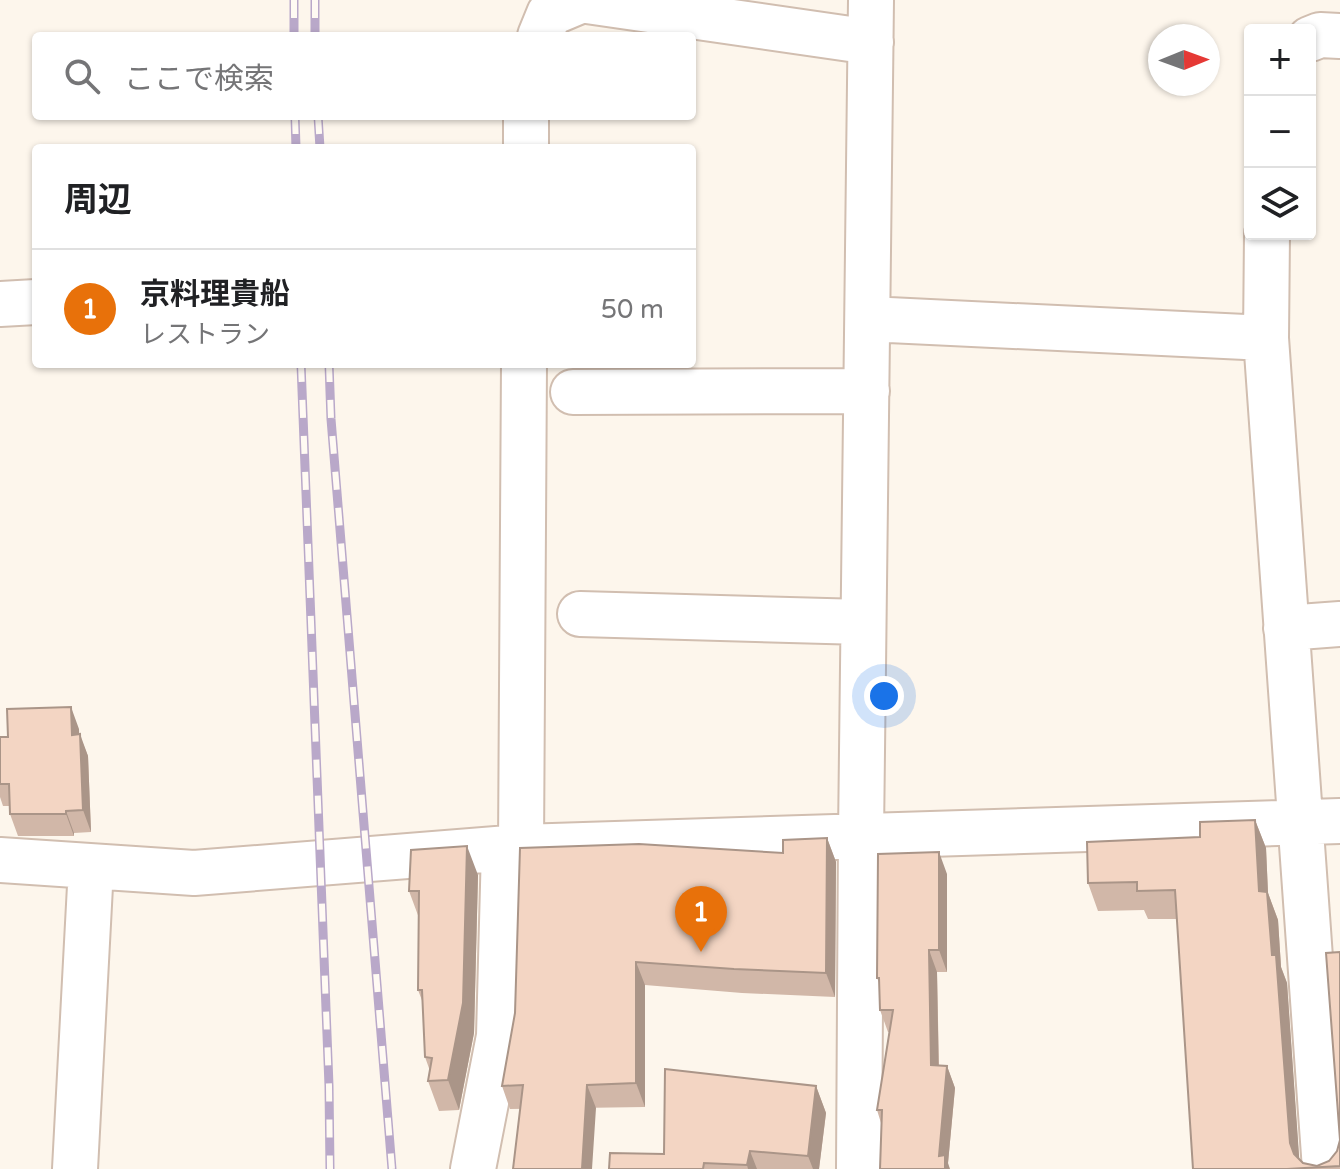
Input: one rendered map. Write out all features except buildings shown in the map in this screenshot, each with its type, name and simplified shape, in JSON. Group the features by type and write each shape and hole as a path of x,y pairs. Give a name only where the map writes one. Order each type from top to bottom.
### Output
{"street":[{"path":"542,32 549,14 580,1 871,21 859,1169"},
{"path":"1316,37 1340,36"},
{"path":"526,120 526,144"},
{"path":"1267,240 1266,338 1286,628 1320,822 1325,1169"},
{"path":"0,304 32,302"},
{"path":"868,319 1266,338"},
{"path":"473,1169 499,1036 513,848 524,368"},
{"path":"573,392 867,391"},
{"path":"580,614 863,622"},
{"path":"1286,628 1340,624"},
{"path":"0,860 194,873 513,848 1320,822"},
{"path":"75,1169 91,867"}],"railway":[{"path":"294,0 294,32"},
{"path":"315,0 315,32"},
{"path":"295,120 296,144"},
{"path":"318,120 320,144"},
{"path":"301,368 330,1169"},
{"path":"329,368 392,1169"}],"place":[{"name":"京料理貴船","path":"701,952"}]}
